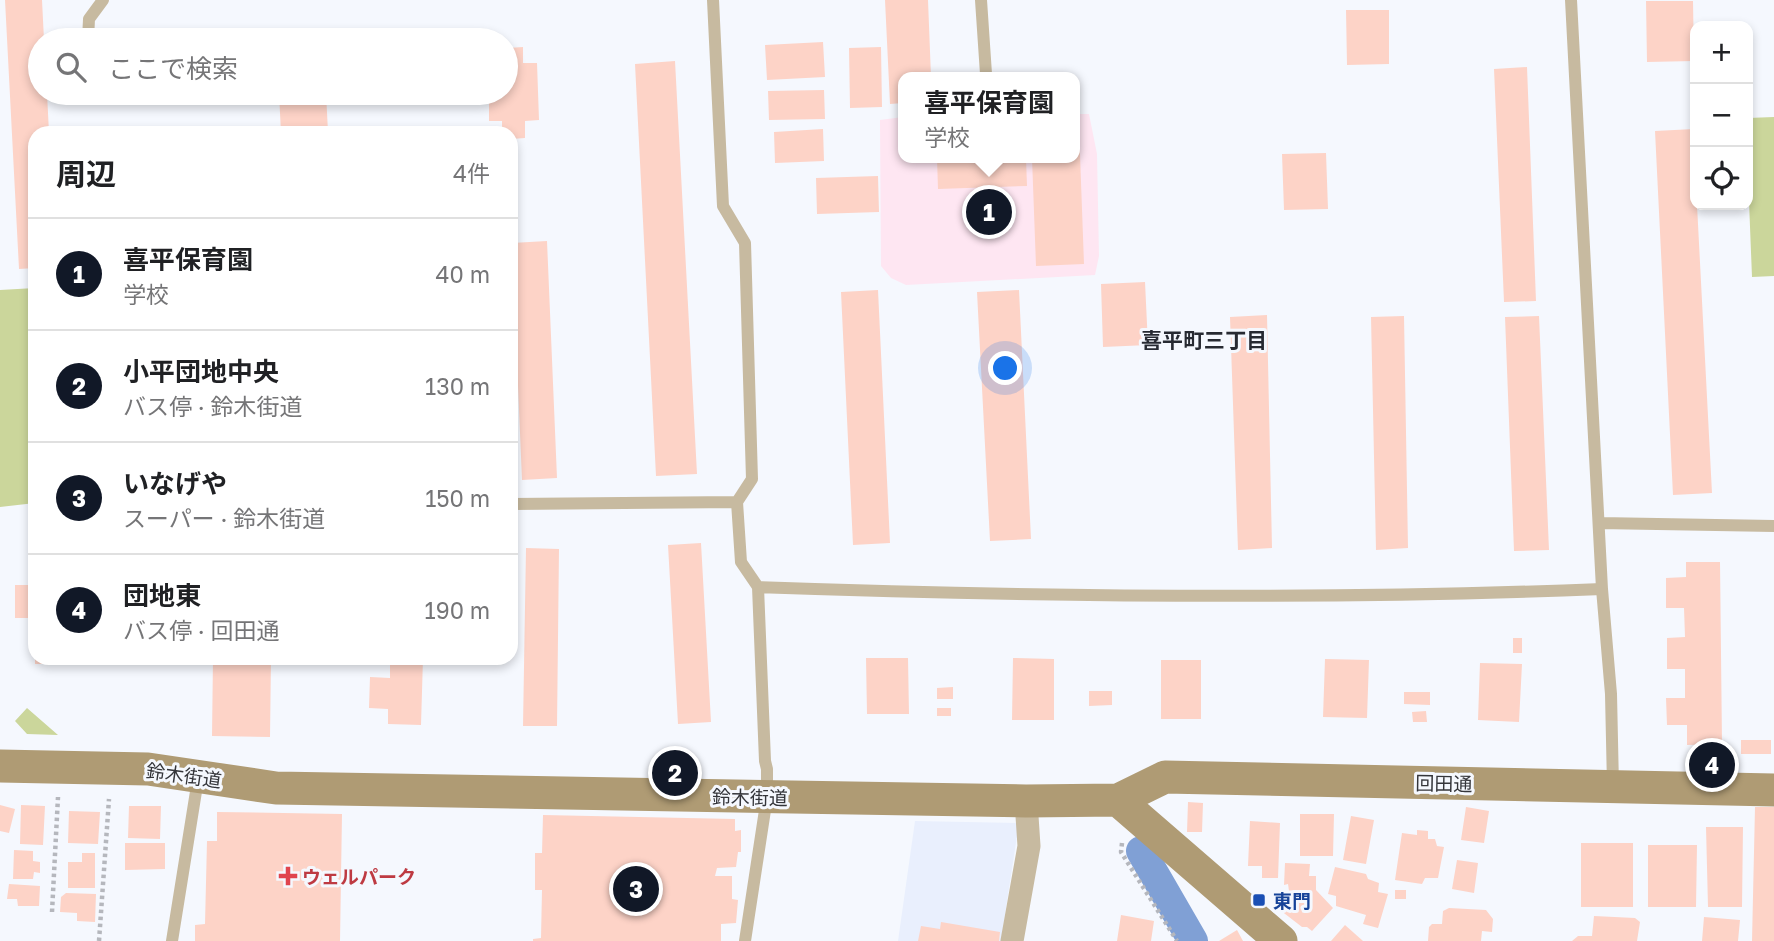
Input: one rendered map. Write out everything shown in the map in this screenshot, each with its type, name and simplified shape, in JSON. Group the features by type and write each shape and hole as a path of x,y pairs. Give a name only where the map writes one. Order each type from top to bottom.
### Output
{"main road":[{"name":"鈴木街道","path":"0,766 148,769 276,788 1026,802 1118,800"},
{"name":"回田通","path":"1118,800 1165,777 1774,790"},
{"path":"1118,800 1281,941"}],"street":[{"path":"1012,941 1029,846 1026,802"}],"lane":[{"path":"89,28 89,19 103,0"},
{"path":"713,0 723,206 745,243 752,479 737,502 741,562 758,587 767,797 745,941"},
{"path":"981,0 986,72"},
{"path":"1571,0 1602,589 1611,694 1613,787"},
{"path":"518,504 737,502"},
{"path":"1599,523 1774,526"},
{"path":"758,587 916,593 1301,596 1602,589"},
{"path":"172,941 198,776"}],"path":[{"path":"52,912 58,792"},
{"path":"100,941 110,795"},
{"path":"1122,842 1121,852 1177,941"}],"shaded area":[{"path":"1080,114 1089,114 1097,154 1099,256 1095,275 906,285 891,278 881,266 880,120 898,118 898,163 1080,163"},
{"path":"915,821 1019,823 1001,941 898,941"}],"green space":[{"path":"1774,117 1774,276 1752,277 1749,210 1753,210 1753,118"},
{"path":"28,288 28,504 0,507 0,290"},
{"path":"27,708 58,735 27,734 15,721"}],"building":[{"path":"5,0 42,0 43,28 28,28 28,105 48,105 49,126 28,126 28,268 19,269"},
{"path":"885,0 928,0 931,72 898,72 898,103 890,104"},
{"path":"1646,1 1693,1 1690,61 1647,62"},
{"path":"1346,10 1389,10 1389,64 1347,65"},
{"path":"823,42 825,77 767,80 765,45"},
{"path":"518,47 523,47 523,63 537,63 539,120 525,121 525,138 518,138 518,126 502,126 502,121 489,121 489,105 518,105"},
{"path":"881,47 882,107 850,108 849,48"},
{"path":"675,61 697,474 656,476 635,64"},
{"path":"1527,67 1536,301 1504,302 1494,69"},
{"path":"824,90 825,119 769,120 768,91"},
{"path":"280,105 327,105 328,126 281,126"},
{"path":"823,129 824,161 775,163 774,132"},
{"path":"1690,129 1690,210 1697,210 1712,493 1673,495 1655,131"},
{"path":"1326,153 1328,209 1284,210 1282,154"},
{"path":"1080,154 1084,264 1036,266 1032,163 1080,163"},
{"path":"937,163 1026,163 1027,186 938,189"},
{"path":"878,176 879,212 817,214 816,178"},
{"path":"547,241 557,478 522,480 518,385 518,243"},
{"path":"1145,282 1148,345 1103,347 1101,284"},
{"path":"878,290 890,543 853,545 841,292"},
{"path":"1019,290 1031,539 990,541 977,292"},
{"path":"1267,315 1272,548 1238,550 1230,317"},
{"path":"1404,316 1408,548 1376,550 1371,317"},
{"path":"1539,316 1549,550 1514,551 1505,317"},
{"path":"701,543 711,722 678,724 668,545"},
{"path":"526,548 559,549 557,726 523,726"},
{"path":"1686,562 1720,562 1722,744 1687,745 1687,725 1667,725 1666,698 1685,698 1685,669 1667,669 1667,638 1685,637 1684,608 1666,608 1666,578 1686,577"},
{"path":"15,585 28,585 28,618 15,618"},
{"path":"1513,638 1522,638 1522,653 1513,653"},
{"path":"866,658 908,658 909,714 867,714"},
{"path":"1013,658 1054,659 1054,720 1012,720"},
{"path":"1325,659 1369,660 1367,718 1323,717"},
{"path":"1161,660 1201,660 1201,719 1161,719"},
{"path":"1480,663 1522,664 1519,722 1478,720"},
{"path":"213,665 271,665 270,737 212,736"},
{"path":"390,665 423,665 421,725 388,724 388,709 369,708 370,677 390,678"},
{"path":"953,687 953,699 937,699 937,688"},
{"path":"1089,691 1112,691 1112,705 1089,706"},
{"path":"1404,692 1430,692 1430,705 1404,704"},
{"path":"937,708 951,708 951,716 937,716"},
{"path":"1426,711 1427,722 1413,722 1412,712"},
{"path":"1741,740 1771,740 1771,754 1741,754"},
{"path":"1188,802 1203,803 1202,832 1187,832"},
{"path":"0,805 15,809 9,833 0,831"},
{"path":"21,805 45,806 43,845 20,844"},
{"path":"129,806 161,806 160,839 128,838"},
{"path":"1466,807 1489,811 1484,843 1461,840"},
{"path":"1755,807 1774,807 1774,941 1752,941"},
{"path":"69,811 100,812 98,844 68,843"},
{"path":"217,812 342,814 340,941 195,941 195,925 205,924 207,841 217,841"},
{"path":"1300,814 1334,814 1333,856 1300,856"},
{"path":"543,815 735,819 735,831 741,830 741,852 738,852 736,867 717,868 715,876 732,876 732,899 738,900 736,923 721,924 721,941 533,941 541,938 542,890 535,890 535,853 542,853"},
{"path":"1351,816 1374,820 1366,864 1343,860"},
{"path":"1250,821 1280,823 1278,878 1262,878 1262,866 1248,866"},
{"path":"1706,827 1743,827 1742,907 1708,907"},
{"path":"1417,830 1428,831 1428,839 1435,839 1437,846 1444,847 1438,878 1425,878 1422,884 1395,880 1402,833 1417,835"},
{"path":"125,843 165,843 165,869 125,870"},
{"path":"1581,843 1633,843 1633,907 1581,907"},
{"path":"1648,845 1697,845 1696,907 1648,907"},
{"path":"14,850 33,851 33,861 40,862 40,873 34,872 33,879 13,879"},
{"path":"82,853 95,853 95,888 68,888 68,862 82,862"},
{"path":"1457,860 1478,863 1474,893 1452,889"},
{"path":"1285,863 1310,864 1309,876 1316,876 1316,890 1333,908 1312,931 1302,927 1280,910 1290,898 1288,884 1284,885"},
{"path":"1335,867 1366,874 1368,879 1379,883 1378,892 1388,894 1378,928 1363,924 1366,915 1336,906 1336,896 1328,894"},
{"path":"9,884 40,886 39,906 18,906 17,899 7,899"},
{"path":"1395,890 1406,890 1406,899 1395,899"},
{"path":"66,893 96,894 95,922 77,921 77,913 60,912 61,897"},
{"path":"1449,908 1486,910 1493,919 1492,932 1482,931 1481,941 1428,941 1429,927 1432,924 1442,924 1443,911"},
{"path":"1121,915 1154,921 1151,941 1117,941"},
{"path":"1594,916 1635,918 1640,922 1637,941 1572,941 1578,936 1592,936"},
{"path":"1704,917 1740,920 1738,941 1702,941"},
{"path":"941,922 1000,932 999,941 918,941 921,926 940,929"},
{"path":"1345,925 1363,941 1331,941"},
{"path":"1237,930 1243,941 1219,941"}],"waterway":[{"path":"1141,851 1193,941"}],"place":[{"name":"喜平保育園","path":"989,212"},
{"name":"団地東","path":"1712,765"},
{"name":"小平団地中央","path":"675,773"},
{"name":"ウェルパーク","path":"288,876"},
{"name":"いなげや","path":"636,889"},
{"name":"東門","path":"1259,900"}],"district":[{"name":"喜平町三丁目","path":"1204,340"}]}
